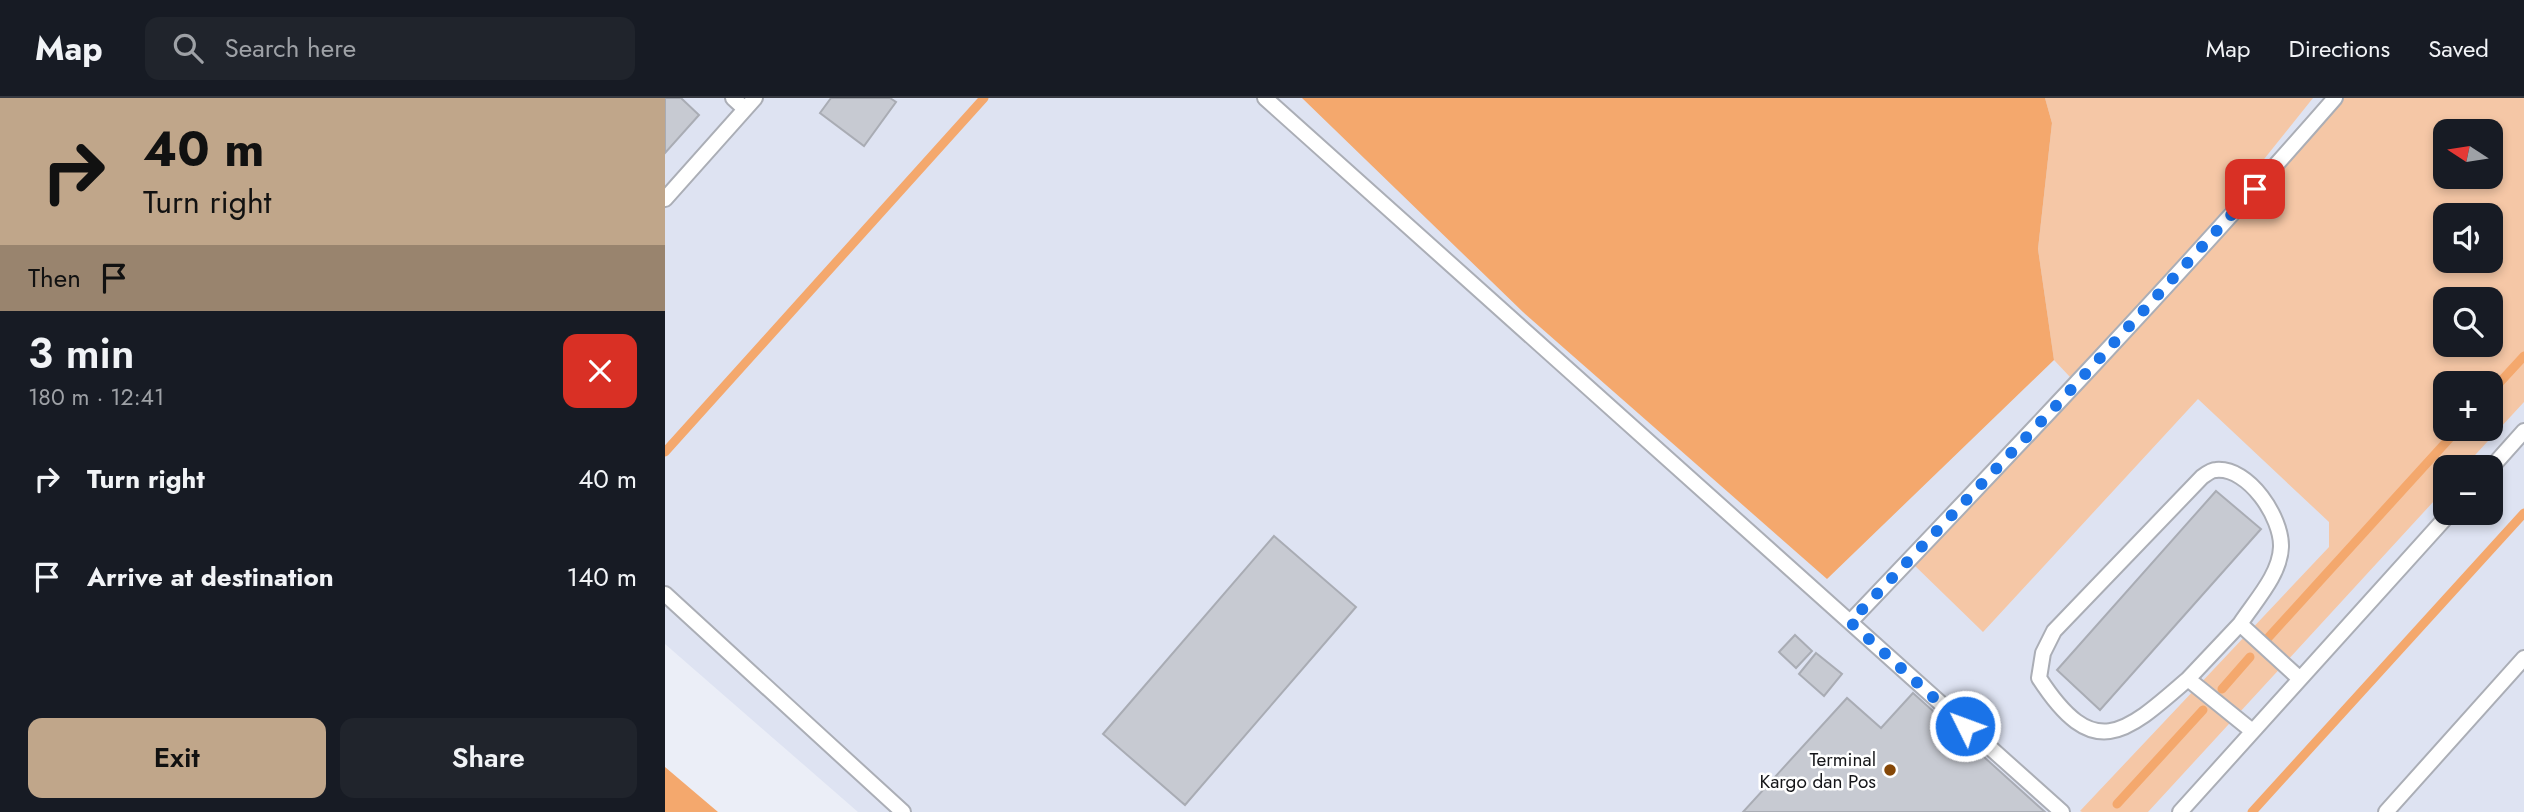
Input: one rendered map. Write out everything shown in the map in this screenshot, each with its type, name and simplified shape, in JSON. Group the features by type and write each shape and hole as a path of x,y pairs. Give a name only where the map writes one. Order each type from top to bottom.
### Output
{"lane":[{"path":"665,199 750,104 733,98"},
{"path":"1265,98 2062,812"},
{"path":"1850,622 2063,398 2335,98"},
{"path":"2503,455 2524,431"},
{"path":"2215,470 2231,472 2255,487 2278,525 2281,547 2277,568 2240,624 2188,679 2150,713 2117,731 2100,732 2080,726 2039,678 2043,653 2054,631 2201,477 2215,470"},
{"path":"2180,812 2251,730 2439,525"},
{"path":"665,594 903,812"},
{"path":"2240,624 2300,679"},
{"path":"2386,812 2524,658"},
{"path":"2188,679 2251,730"}],"shaded area":[{"path":"665,98 2524,98 2524,812 858,812 665,644"},
{"path":"1302,98 2045,98 2052,123 2038,249 2054,360 1827,579 1523,312"},
{"path":"2045,98 2313,98 2184,259 2070,377 2054,360 2038,249 2052,123"},
{"path":"2344,98 2524,98 2524,402 2503,425 2503,371 2433,371 2433,441 2488,441 2475,455 2433,455 2433,502 2148,812 2080,811 2329,547 2329,522 2198,399 1983,632 1912,563 2249,204"},
{"path":"665,767 718,812 665,812"}],"building":[{"path":"665,98 681,98 699,115 665,153"},
{"path":"831,98 890,98 896,102 864,146 820,113"},
{"path":"2216,491 2261,529 2100,710 2057,670"},
{"path":"1274,536 1356,607 1185,805 1103,734"},
{"path":"1795,635 1812,651 1796,668 1779,652"},
{"path":"1816,653 1842,674 1824,696 1799,674"},
{"name":"Terminal Kargo dan Pos","path":"1913,693 2045,812 1743,812 1847,698 1881,728"}],"waterway":[{"path":"665,452 984,98"},
{"path":"2503,379 2524,356"},
{"path":"2267,639 2447,441"},
{"path":"2252,812 2524,513"},
{"path":"2222,689 2250,657"},
{"path":"2117,804 2203,710"}],"place":[{"name":"Terminal Kargo dan Pos","path":"1890,770"}],"route":[{"path":"1965,726 1850,622 2054,408 2255,189"}]}
